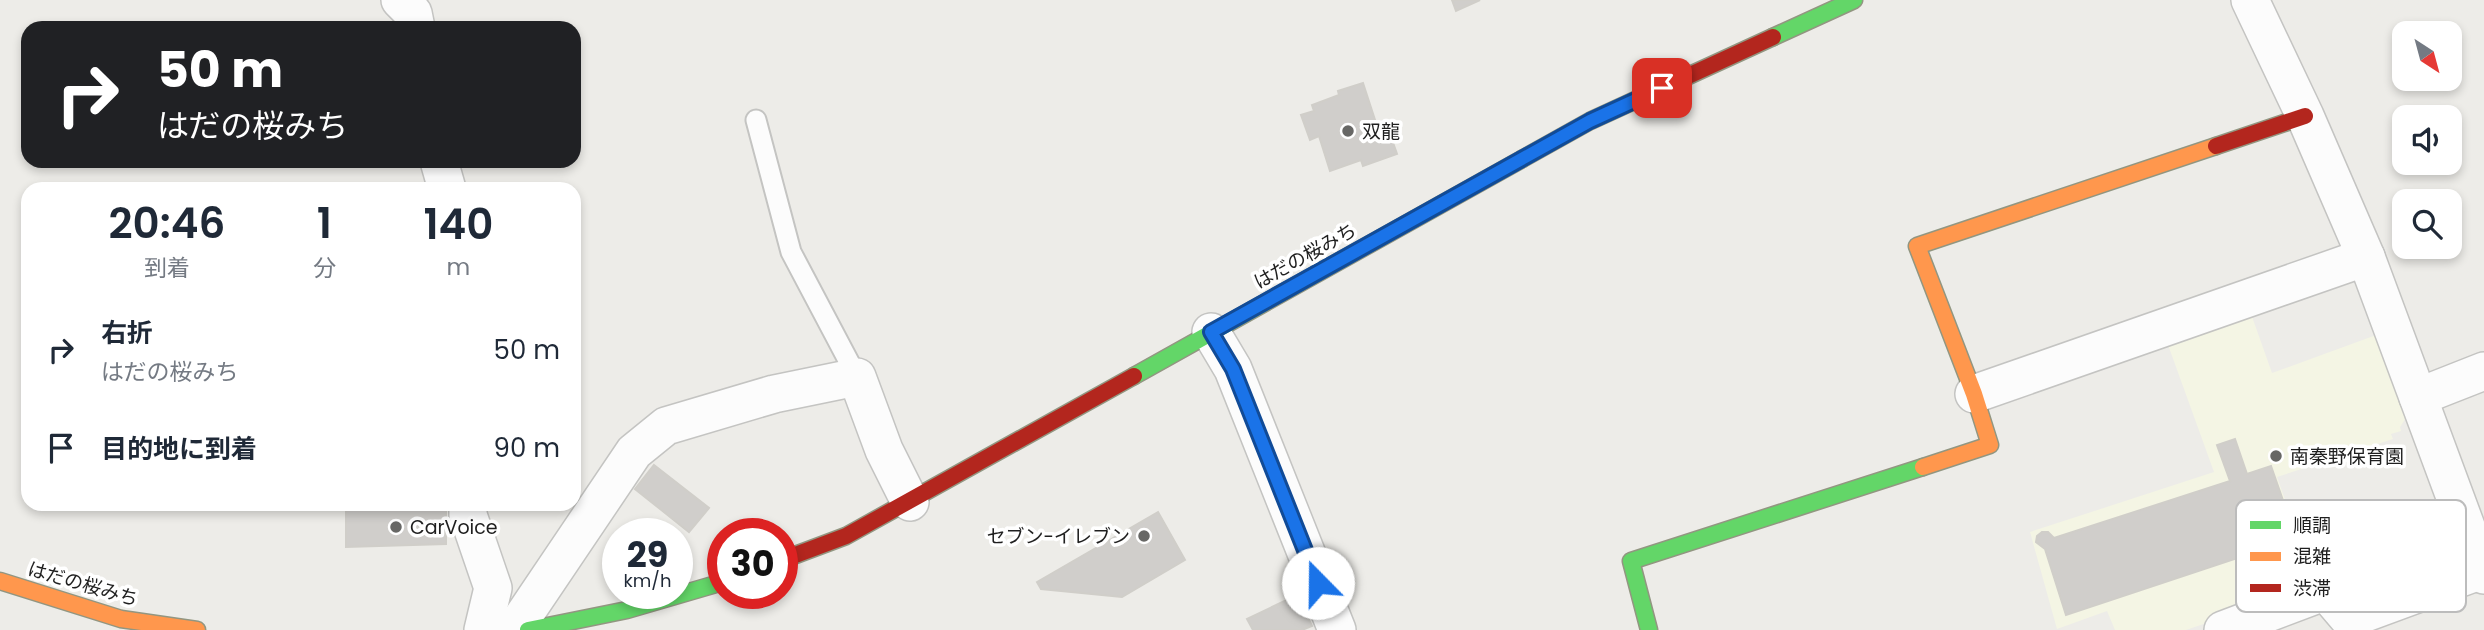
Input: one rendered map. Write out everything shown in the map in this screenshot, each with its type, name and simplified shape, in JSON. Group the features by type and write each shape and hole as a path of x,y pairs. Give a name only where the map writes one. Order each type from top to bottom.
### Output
{"main road":[{"name":"はだの桜みち","path":"798,555 846,536 911,502 1590,121 1837,3"},
{"path":"1649,630 1632,561 1990,445 1974,394 1917,246 2305,116"},
{"name":"はだの桜みち","path":"0,581 121,619 197,630"},
{"path":"528,630 587,620 670,600 707,587"}],"street":[{"path":"400,0 413,13 415,21"},
{"path":"2250,0 2305,116 2366,257 2456,500"},
{"path":"1974,394 2366,257"},
{"path":"1211,332 1233,369 1337,630"},
{"path":"2418,397 2484,371"},
{"path":"514,630 634,452 666,426 774,394 857,377 884,450 911,502"},
{"path":"468,511 493,588 483,630"},
{"path":"2466,527 2483,573 2466,579"},
{"path":"2223,630 2271,612"},
{"path":"2343,612 2349,619 2369,612"}],"lane":[{"path":"756,120 791,252 857,377"}],"shaded area":[{"name":"南秦野保育園","path":"2250,311 2272,373 2379,334 2409,413 2400,427 2401,431 2391,434 2393,439 2277,477 2285,500 2236,500 2236,612 2239,612 2186,630 2115,630 2107,611 2057,629 2030,532 2214,472 2167,342"}],"building":[{"path":"1452,0 1480,0 1456,11"},
{"name":"双龍","path":"1363,83 1377,126 1386,123 1397,154 1363,166 1361,160 1330,171 1319,136 1310,140 1301,115 1314,111 1312,105 1339,95 1338,91"},
{"path":"2235,439 2247,474 2271,466 2283,500 2236,500 2236,559 2066,615 2045,549 2036,542 2037,536 2048,532 2054,538 2230,481 2217,445"},
{"path":"654,465 709,508 693,527 693,518 671,518 635,489"},
{"name":"CarVoice","path":"346,511 446,511 446,544 346,547"},
{"name":"セブン-イレブン","path":"1158,512 1185,560 1122,597 1041,589 1037,582"},
{"path":"1297,595 1312,626 1302,630 1253,630 1247,619"}],"traffic: fast":[{"path":"1773,37 1854,0"},
{"path":"1134,376 1522,159"},
{"path":"1649,630 1631,561 1923,467"},
{"path":"528,630 627,610 707,587"}],"traffic: slow":[{"path":"1923,467 1990,445 1974,394 1917,246 2216,146"},
{"path":"0,581 121,619 197,630"}],"traffic: jam":[{"path":"1522,159 1590,121 1773,37"},
{"path":"2216,146 2305,116"},
{"path":"798,554 846,536 1134,376"}],"place":[{"name":"双龍","path":"1348,131"},
{"name":"南秦野保育園","path":"2276,456"},
{"name":"CarVoice","path":"396,527"},
{"name":"セブン-イレブン","path":"1144,536"}],"route":[{"path":"1318,583 1233,369 1211,332 1590,121 1662,88"}]}
